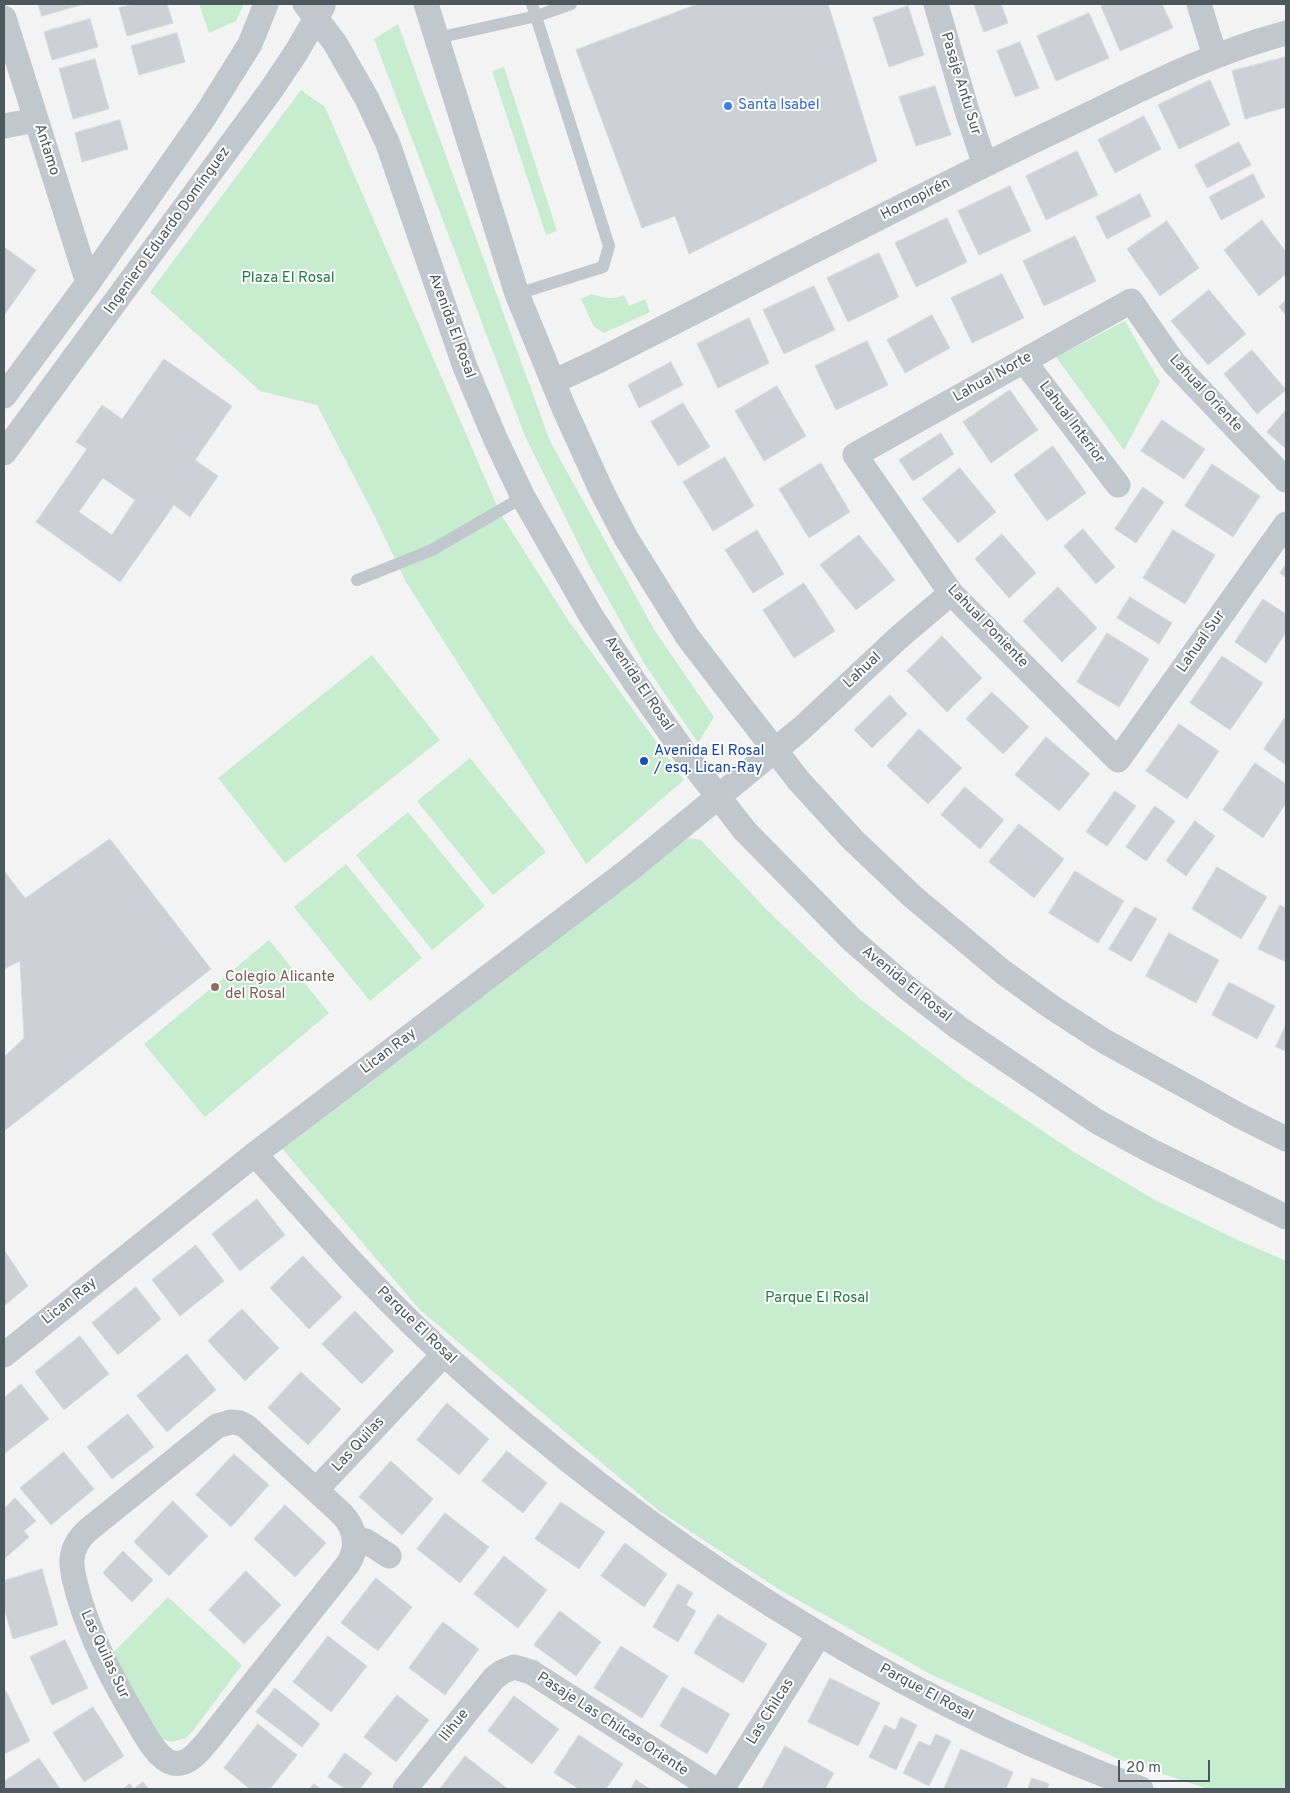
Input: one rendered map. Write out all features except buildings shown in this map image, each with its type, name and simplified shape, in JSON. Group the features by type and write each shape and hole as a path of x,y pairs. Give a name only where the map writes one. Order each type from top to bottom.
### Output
{"street":[{"path":"4,396 88,283 206,116 250,44 266,4"},
{"path":"426,4 518,294 553,382 602,492 626,538 687,636 799,781 853,840 913,898 1003,972 1104,1042 1286,1139"},
{"name":"Pasaje Antu Sur","path":"936,4 985,165"},
{"path":"1199,4 1215,56"},
{"name":"Ingeniero Eduardo Domínguez","path":"4,453 270,90 297,51 315,8"},
{"name":"Avenida El Rosal","path":"315,8 367,100 388,144 465,367 495,438 523,497 591,616 688,758 745,831 851,939 906,987 959,1028 1096,1121 1166,1159 1286,1217"},
{"name":"Antamo","path":"4,18 88,283"},
{"name":"Hornopirén","path":"553,382 605,358 985,165 1215,56 1286,33"},
{"path":"4,126 36,120"},
{"name":"Lahual Norte","path":"854,455 1131,301"},
{"name":"Lahual Oriente","path":"1131,301 1174,364 1286,480"},
{"name":"Lahual Interior","path":"1024,361 1118,485"},
{"name":"Lahual Poniente","path":"854,455 951,593 1118,760"},
{"name":"Lahual Sur","path":"1118,760 1286,524"},
{"name":"Lahual","path":"774,749 802,728 897,639 951,593"},
{"name":"Lican Ray","path":"4,1355 255,1154 622,875 719,797 774,749"},
{"name":"Parque El Rosal","path":"255,1154 347,1257 444,1354 517,1417 632,1509 727,1576 820,1635 925,1693 1009,1735 1093,1771 1141,1789"},
{"name":"Las Quilas","path":"316,1490 444,1354"},
{"name":"Las Quilas Sur","path":"316,1490 247,1427 240,1423 231,1422 217,1426 88,1530 76,1545 72,1560 73,1571 89,1628 112,1678 148,1739 165,1760 172,1763 186,1762 193,1758 207,1742 348,1564 354,1551 355,1538"},
{"path":"316,1490 349,1522 355,1538 374,1546 389,1556"},
{"name":"Las Chilcas","path":"722,1789 820,1635"},
{"name":"Pasaje Las Chilcas Oriente","path":"509,1668 514,1667 530,1672 714,1789"},
{"name":"Ilihue","path":"405,1789 494,1678 509,1668"}],"lane":[{"path":"436,38 534,10 571,4"},
{"path":"518,294 603,267 609,246 534,10"},
{"path":"357,580 432,550 523,497"}],"green space":[{"path":"199,4 244,4 236,21 209,33"},
{"path":"398,24 550,441 655,631 714,717 698,743 644,663 590,567 525,436 374,39"},
{"path":"504,67 557,231 546,235 492,71"},
{"name":"Plaza El Rosal","path":"301,90 325,107 500,513 568,620 684,780 586,864 406,582 372,511 317,405 260,391 150,292"},
{"path":"591,294 608,298 624,295 629,306 645,299 650,312 604,333 594,327 581,299"},
{"path":"1125,321 1160,382 1124,450 1056,357"},
{"path":"372,655 440,740 285,863 218,778"},
{"path":"470,758 546,852 493,895 417,801"},
{"path":"408,812 485,906 432,950 356,855"},
{"name":"Parque El Rosal","path":"688,838 701,840 767,910 861,1000 965,1079 1074,1152 1155,1200 1286,1261 1286,1789 1208,1789 1121,1760 934,1676 780,1590 659,1511 420,1310 279,1145"},
{"path":"346,864 422,958 370,1001 294,907"},
{"path":"269,940 329,1013 205,1117 144,1044"},
{"path":"168,1597 242,1665 192,1732 186,1738 171,1742 161,1738 154,1730 112,1654"}],"place":[{"name":"Santa Isabel","path":"728,106"},
{"name":"Avenida El Rosal / esq. Lican-Ray","path":"644,761"},
{"name":"Colegio Alicante del Rosal","path":"215,987"}]}
